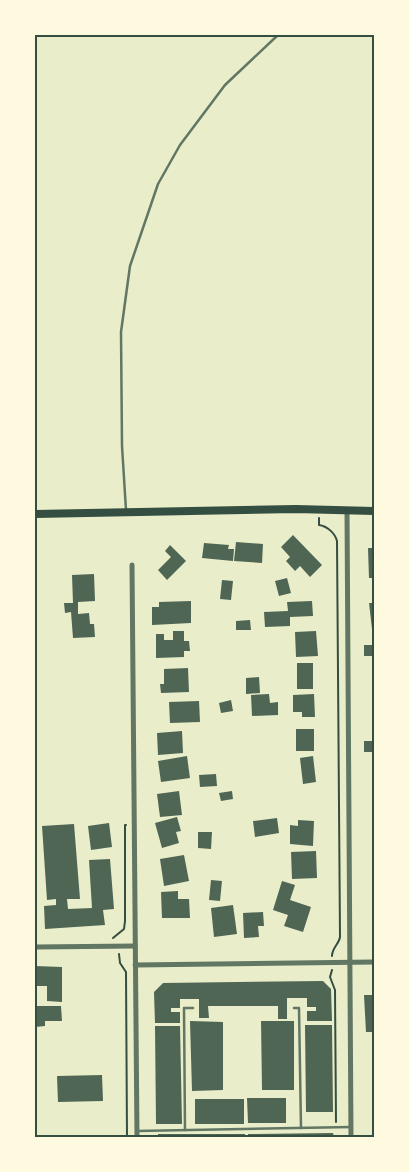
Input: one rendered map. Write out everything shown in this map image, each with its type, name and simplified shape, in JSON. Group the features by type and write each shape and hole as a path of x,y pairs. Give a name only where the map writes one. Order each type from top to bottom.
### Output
{"highway":[{"path":"35,514 296,509 347,512 374,511"}],"street":[{"path":"347,512 351,1137"},
{"path":"132,564 137,1134"},
{"path":"35,947 135,946"},
{"path":"135,965 374,962"}],"lane":[{"path":"126,512 122,446 120,332 130,266 158,184 180,145 225,85 278,35"},
{"path":"185,1130 184,1008 193,1008"},
{"path":"294,1008 298,1008 300,1128"},
{"path":"137,1134 185,1130 351,1127"}],"path":[{"path":"319,524 332,532 337,541 340,937 332,954"},
{"path":"107,939 119,936 124,929 125,825"},
{"path":"120,957 120,963 126,972 127,1137"},
{"path":"332,972 330,976 335,990 336,1127"}],"building":[{"path":"293,535 322,565 310,577 300,566 295,571 286,561 290,557 281,547"},
{"path":"236,542 263,544 262,563 234,561"},
{"path":"204,543 229,545 228,549 234,549 233,561 202,558"},
{"path":"170,545 186,561 167,580 158,570 171,557 165,551"},
{"path":"368,548 374,548 374,578 369,578"},
{"path":"94,574 95,601 78,602 78,614 89,613 90,624 94,624 95,637 73,638 71,612 65,613 64,603 73,603 72,575"},
{"path":"287,578 291,593 279,596 275,581"},
{"path":"222,580 233,581 231,600 220,599"},
{"path":"191,601 191,623 152,625 152,607 159,607 159,602"},
{"path":"312,601 313,616 290,617 290,626 265,627 264,612 288,611 287,602"},
{"path":"369,603 374,603 374,629 372,629"},
{"path":"250,620 251,630 236,630 236,621"},
{"path":"173,631 184,631 184,641 189,641 190,651 184,651 184,657 156,658 156,634 164,634 164,640 173,640"},
{"path":"316,631 318,656 296,657 295,632"},
{"path":"364,645 374,645 374,656 364,656"},
{"path":"297,663 313,663 313,689 297,689"},
{"path":"188,668 189,692 161,693 160,684 164,684 164,669"},
{"path":"259,677 260,693 246,694 246,678"},
{"path":"269,694 270,703 278,702 278,715 252,716 251,695"},
{"path":"314,694 315,717 302,717 302,712 293,712 293,695"},
{"path":"231,700 233,711 221,713 219,703"},
{"path":"199,701 200,722 170,723 169,702"},
{"path":"296,729 314,729 314,751 296,751"},
{"path":"182,731 183,753 158,755 157,733"},
{"path":"364,741 374,741 374,762 372,762 372,752 364,752"},
{"path":"187,756 190,778 161,782 158,761"},
{"path":"313,756 316,782 303,784 300,758"},
{"path":"216,774 217,786 200,787 199,775"},
{"path":"179,791 182,815 160,817 157,794"},
{"path":"232,791 233,799 221,801 219,793"},
{"path":"177,817 181,831 176,832 179,843 162,848 155,823"},
{"path":"277,818 279,833 255,837 253,821"},
{"path":"298,820 314,821 313,846 290,844 290,825 298,826"},
{"path":"109,823 112,847 91,850 88,826"},
{"path":"74,824 80,899 67,899 68,909 92,908 89,860 110,859 114,909 103,910 105,925 45,929 44,906 56,905 56,899 47,900 42,826"},
{"path":"198,832 212,832 211,849 198,848"},
{"path":"316,851 317,878 292,879 291,852"},
{"path":"184,855 189,881 164,886 160,859"},
{"path":"211,880 222,881 220,901 209,900"},
{"path":"282,881 295,885 290,900 311,907 303,932 284,926 288,915 273,910"},
{"path":"178,891 178,899 189,899 190,918 162,918 161,892"},
{"path":"233,905 237,934 214,937 211,908"},
{"path":"263,912 264,926 258,926 259,937 244,938 243,913"},
{"path":"35,966 62,967 62,1002 47,1001 47,986 35,986"},
{"path":"323,981 331,989 332,1021 307,1021 307,1011 316,1011 316,1007 307,1007 307,998 287,998 287,1019 278,1019 278,1006 208,1006 209,1018 199,1018 199,999 180,999 180,1008 171,1008 171,1012 180,1012 180,1023 155,1023 154,992 163,983"},
{"path":"364,995 374,995 374,1032 366,1032"},
{"path":"35,1006 61,1006 62,1021 45,1021 45,1026 35,1027"},
{"path":"190,1021 223,1022 223,1090 192,1091"},
{"path":"261,1021 294,1021 294,1090 262,1090"},
{"path":"305,1025 332,1025 333,1112 306,1112"},
{"path":"155,1026 180,1026 182,1124 156,1124"},
{"path":"102,1075 103,1101 58,1102 57,1076"},
{"path":"247,1098 286,1098 286,1123 248,1123"},
{"path":"195,1099 244,1099 244,1124 195,1124"},
{"path":"333,1133 334,1137 248,1137 248,1134"},
{"path":"158,1134 245,1134 245,1137 158,1137"}]}
